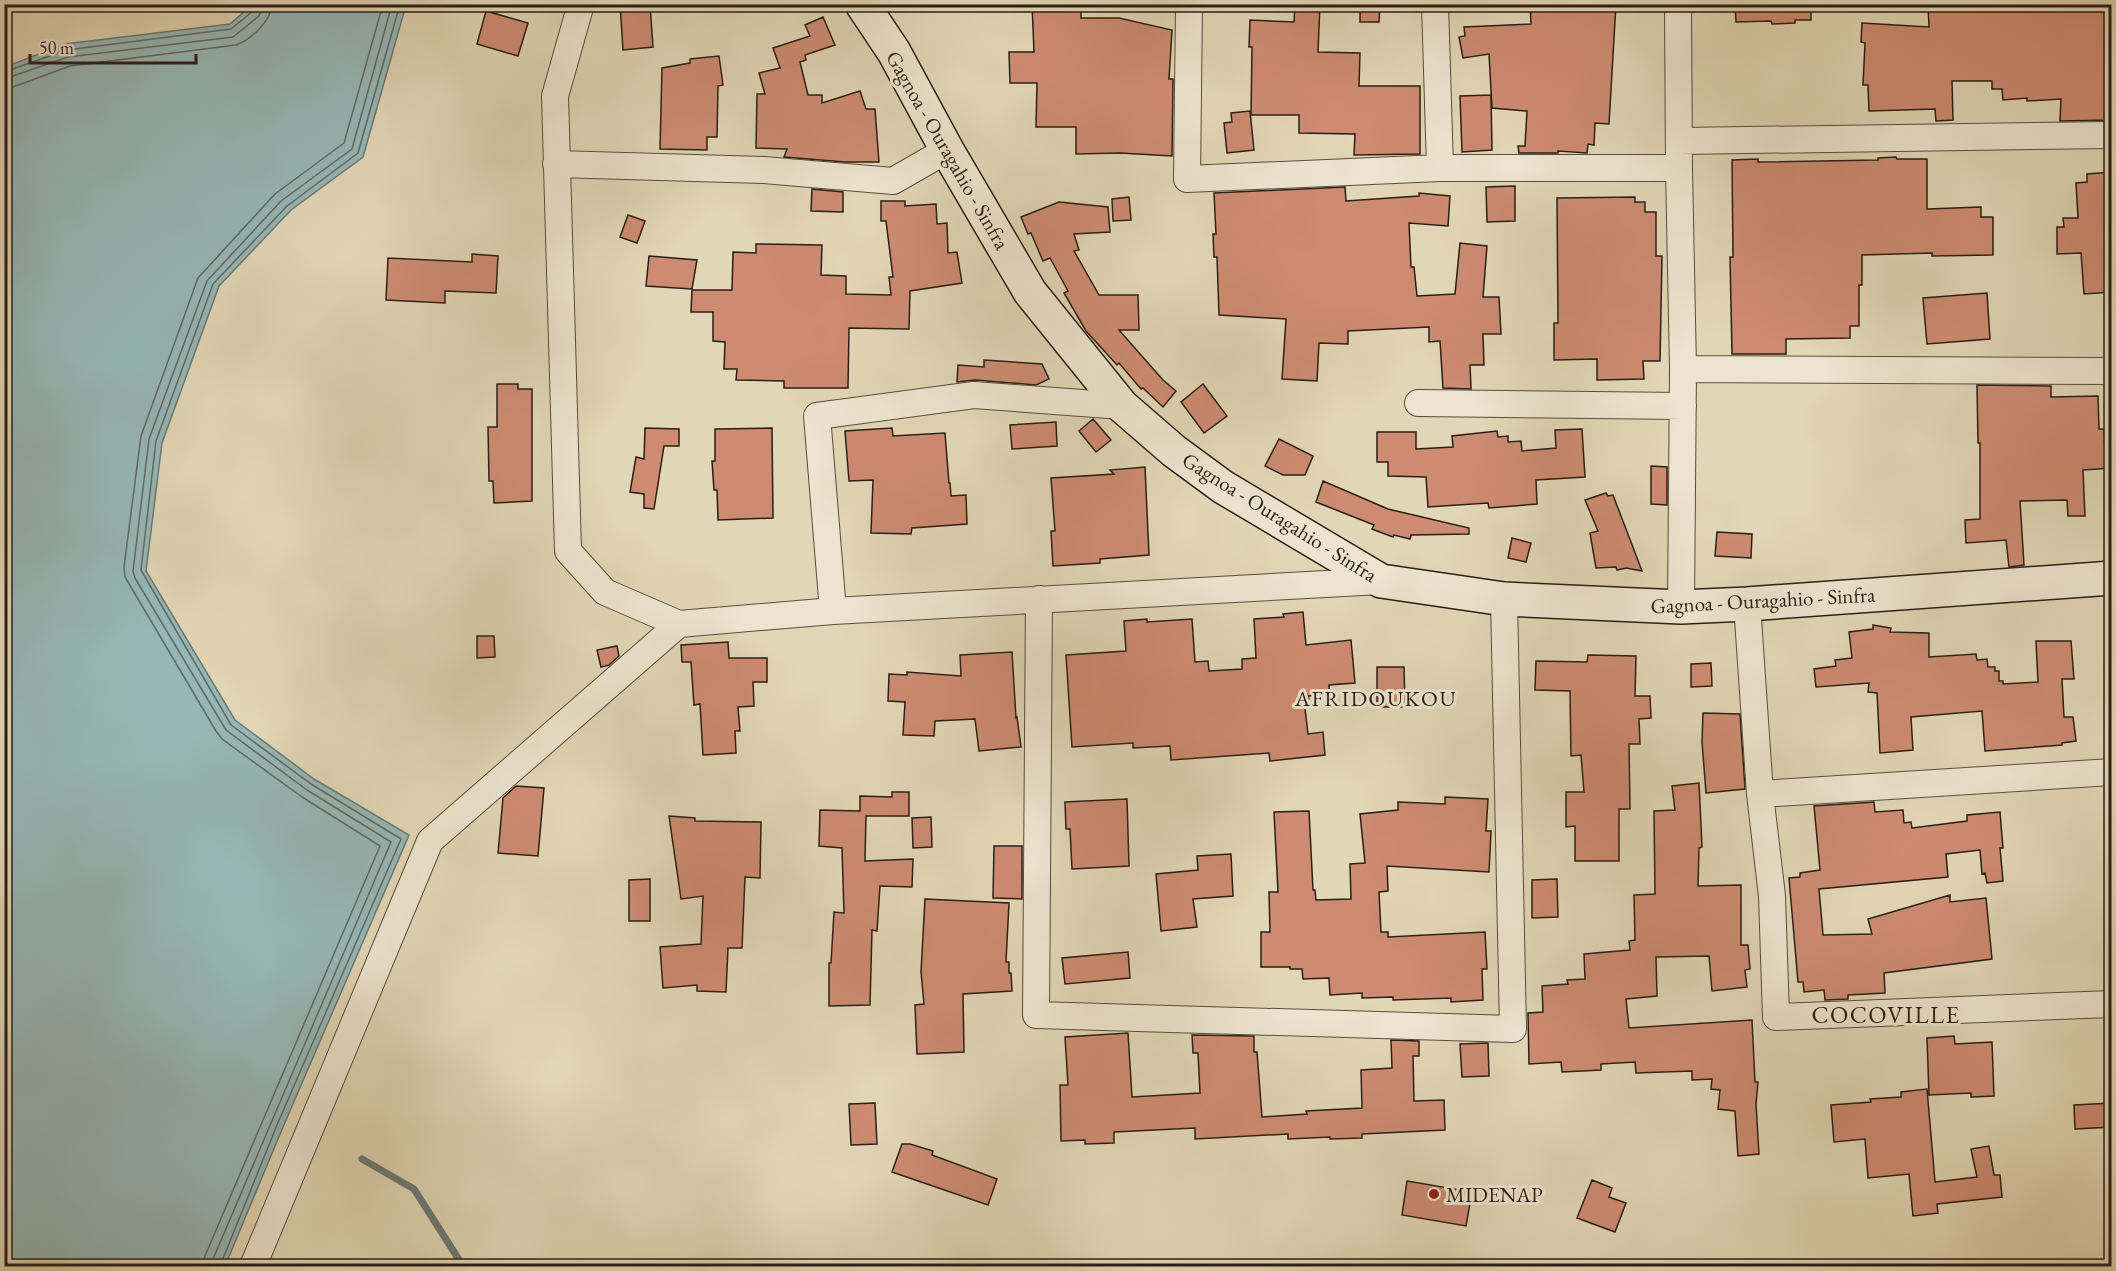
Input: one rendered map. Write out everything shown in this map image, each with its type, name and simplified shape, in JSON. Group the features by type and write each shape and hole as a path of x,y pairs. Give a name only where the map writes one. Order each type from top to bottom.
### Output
{"main road":[{"name":"Gagnoa - Ouragahio - Sinfra","path":"862,4 894,52 947,150 1030,292 1122,406 1174,451 1223,487 1381,580 1504,599 1681,607 2112,578"}],"street":[{"path":"581,4 555,96 568,551 605,591 679,624 833,611 1381,580"},
{"path":"1189,4 1187,179 1440,168 1679,168"},
{"path":"1435,4 1440,168"},
{"path":"1678,4 1683,369 1681,607"},
{"path":"1679,141 2112,135"},
{"path":"556,164 764,170 893,181 947,150"},
{"path":"1683,369 2112,371"},
{"path":"833,611 817,416 974,395 1122,406"},
{"path":"1418,403 1683,406"},
{"path":"1040,599 1036,1015 1513,1029 1504,599"},
{"path":"1747,604 1760,794 1772,896 1776,1017 2112,1004"},
{"path":"253,1266 430,841 679,624"},
{"path":"1760,794 2112,772"}],"water":[{"path":"252,5 406,5 363,157 291,210 219,286 162,443 146,571 235,720 314,779 409,835 225,1266 5,1266 5,67 65,44 230,24"}],"building":[{"path":"620,4 650,4 653,47 623,50"},
{"path":"1032,4 1081,4 1081,18 1119,18 1172,30 1169,79 1173,79 1172,156 1120,153 1076,154 1076,127 1036,127 1037,83 1010,83 1009,52 1034,52"},
{"path":"1295,4 1320,4 1318,52 1360,53 1359,86 1420,86 1420,154 1354,155 1355,134 1299,133 1299,115 1251,115 1250,20 1294,22"},
{"path":"1360,4 1380,4 1379,22 1360,22"},
{"path":"1530,4 1616,4 1609,124 1595,123 1594,145 1588,144 1587,153 1558,151 1558,153 1519,153 1518,146 1525,146 1527,111 1492,108 1489,54 1463,58 1459,37 1465,36 1464,27 1531,24"},
{"path":"1735,4 1811,4 1811,20 1772,24 1771,21 1736,22"},
{"path":"1928,4 2112,4 2112,120 2060,121 2061,99 2003,100 2002,89 1992,89 1992,81 1952,81 1953,120 1936,121 1935,109 1869,111 1868,85 1863,85 1865,43 1861,42 1862,23 1929,27"},
{"path":"486,11 528,23 518,56 477,44"},
{"path":"823,17 835,45 805,55 806,60 800,62 808,95 822,95 822,103 860,91 866,109 875,109 879,162 784,157 787,149 756,148 757,94 765,94 759,73 780,68 773,48 810,36 805,25"},
{"path":"719,56 723,85 718,86 717,137 707,137 707,150 660,149 662,68 690,63 690,59"},
{"path":"1491,95 1492,150 1462,152 1460,96"},
{"path":"1250,111 1254,150 1227,153 1224,123 1232,122 1231,113"},
{"path":"1896,157 1897,159 1927,159 1927,209 1981,207 1981,217 1993,217 1993,255 1932,256 1932,253 1862,255 1859,326 1850,326 1850,338 1786,339 1786,354 1732,354 1730,257 1733,257 1732,160 1758,159 1758,162 1878,160 1878,158"},
{"path":"2112,172 2112,292 2084,294 2081,253 2057,254 2057,227 2064,227 2063,218 2078,218 2076,183 2087,182 2087,174"},
{"path":"1515,186 1515,221 1487,222 1486,187"},
{"path":"1345,187 1346,201 1419,196 1419,193 1450,196 1448,226 1409,223 1411,267 1414,267 1417,296 1455,294 1460,243 1487,246 1483,297 1499,297 1501,334 1483,334 1484,365 1470,365 1471,389 1443,388 1440,341 1429,342 1429,327 1348,331 1348,344 1319,343 1317,381 1282,379 1286,319 1219,315 1217,257 1214,257 1213,234 1216,234 1214,193"},
{"path":"812,189 843,192 843,212 811,211"},
{"path":"1129,197 1131,220 1113,221 1112,199"},
{"path":"1635,197 1635,202 1645,202 1645,212 1656,212 1656,256 1662,256 1660,361 1643,361 1644,379 1597,380 1597,359 1554,360 1554,323 1558,323 1557,198"},
{"path":"881,201 905,201 905,206 936,204 937,224 947,223 948,253 957,252 962,283 910,291 909,329 849,328 848,388 784,388 784,381 736,380 737,369 724,369 725,342 713,341 713,312 691,312 692,290 732,290 733,252 756,253 756,244 822,245 821,275 846,276 846,294 891,295 889,277 893,277 886,221 881,221"},
{"path":"1059,202 1108,207 1110,232 1074,234 1079,250 1074,251 1099,295 1138,295 1139,330 1119,330 1163,380 1176,391 1163,407 1143,388 1141,389 1119,363 1117,365 1086,331 1064,293 1068,291 1050,258 1043,261 1031,233 1028,234 1021,217"},
{"path":"628,215 645,221 637,243 620,237"},
{"path":"472,254 498,256 496,293 445,291 445,303 386,300 388,258 472,262"},
{"path":"649,256 697,260 692,289 646,286"},
{"path":"1987,293 1990,339 1927,344 1923,298"},
{"path":"984,360 1042,364 1049,379 1036,385 975,380 957,382 958,365 984,367"},
{"path":"497,384 518,384 518,389 532,389 532,501 494,503 493,481 489,481 488,427 497,427"},
{"path":"1203,384 1227,416 1204,433 1181,402"},
{"path":"1977,385 2051,386 2051,397 2098,396 2099,429 2104,429 2105,450 2112,449 2112,468 2083,470 2085,516 2068,516 2067,500 2020,501 2024,565 2009,567 2006,540 1966,543 1965,520 1980,519"},
{"path":"1093,419 1111,440 1096,452 1079,431"},
{"path":"1056,422 1057,446 1012,449 1010,425"},
{"path":"645,428 679,429 679,446 664,446 654,509 644,508 644,494 630,492 636,457 644,459"},
{"path":"772,428 773,518 718,520 717,490 714,490 712,461 715,461 715,429"},
{"path":"892,428 893,436 945,433 951,496 966,495 967,524 912,528 911,534 871,533 873,480 849,481 845,431"},
{"path":"1582,429 1585,477 1536,480 1537,504 1489,508 1488,503 1428,507 1426,477 1388,476 1388,462 1377,462 1377,432 1416,432 1416,449 1453,447 1452,436 1497,431 1498,437 1508,436 1508,442 1521,441 1522,451 1556,448 1555,430"},
{"path":"1279,439 1313,456 1305,475 1283,475 1265,466"},
{"path":"1651,466 1667,467 1667,505 1651,504"},
{"path":"1145,467 1149,555 1100,559 1100,563 1053,566 1051,531 1055,531 1051,478 1114,474 1110,470"},
{"path":"1323,481 1388,509 1469,528 1469,534 1411,535 1410,539 1394,535 1393,537 1372,529 1374,525 1316,502"},
{"path":"1606,493 1608,496 1613,495 1642,571 1626,568 1617,570 1616,567 1596,568 1590,533 1598,531 1585,500"},
{"path":"1717,532 1752,534 1751,558 1715,556"},
{"path":"1512,538 1531,543 1526,562 1508,558"},
{"path":"1303,612 1306,645 1351,640 1355,683 1329,685 1329,694 1308,696 1309,699 1304,700 1308,734 1323,732 1325,755 1270,761 1269,753 1171,760 1170,746 1133,748 1133,743 1072,747 1066,655 1126,651 1124,621 1192,619 1195,662 1208,661 1209,671 1242,669 1242,659 1256,658 1254,619 1284,617 1283,614"},
{"path":"1873,625 1891,628 1890,632 1929,633 1929,657 1976,654 1977,660 1987,659 1988,667 1995,667 1995,671 1999,671 1999,681 2003,681 2003,684 2038,682 2036,641 2071,641 2074,679 2062,679 2064,717 2073,717 2076,741 2062,743 2062,745 1985,751 1982,711 1911,717 1913,750 1880,753 1877,693 1868,692 1869,683 1816,687 1814,669 1836,666 1835,660 1852,658 1849,632 1873,629"},
{"path":"477,636 494,636 495,657 477,658"},
{"path":"728,642 729,658 767,658 767,682 753,682 754,706 738,707 740,731 735,731 736,753 703,755 700,704 694,705 691,662 682,662 681,645"},
{"path":"617,646 619,656 609,665 601,667 597,650"},
{"path":"1012,652 1016,718 1021,747 979,751 975,719 935,721 934,736 903,735 905,702 888,701 889,674 907,675 907,672 961,676 960,655"},
{"path":"1588,655 1636,656 1635,696 1650,696 1651,718 1639,719 1640,744 1629,744 1630,809 1619,809 1619,861 1575,861 1575,826 1566,827 1566,792 1584,792 1581,755 1571,756 1570,691 1535,690 1536,661 1587,662"},
{"path":"1711,663 1712,686 1691,687 1691,664"},
{"path":"1377,667 1404,667 1405,707 1377,707"},
{"path":"1703,713 1740,714 1745,789 1706,793 1702,742"},
{"path":"1699,783 1702,847 1699,848 1698,886 1741,885 1741,945 1748,945 1750,969 1745,970 1747,987 1712,991 1709,956 1656,957 1657,996 1626,999 1629,1028 1752,1020 1755,1082 1758,1082 1756,1104 1759,1154 1738,1156 1735,1111 1718,1109 1720,1090 1711,1089 1712,1079 1692,1080 1692,1071 1636,1073 1635,1062 1601,1064 1601,1070 1562,1072 1561,1062 1529,1064 1528,1013 1543,1012 1542,986 1568,984 1567,980 1585,979 1584,954 1630,950 1629,941 1635,940 1634,895 1655,894 1654,811 1675,810 1672,786"},
{"path":"516,786 544,788 538,856 498,853 503,798"},
{"path":"892,792 909,792 909,816 866,816 865,861 913,859 912,887 880,886 877,931 872,930 870,1005 829,1006 829,963 831,963 834,912 844,913 842,848 819,846 820,810 860,811 860,796 892,797"},
{"path":"1445,797 1488,799 1486,831 1491,831 1489,872 1387,866 1388,891 1379,892 1381,932 1388,932 1388,937 1485,932 1487,969 1482,969 1483,1000 1451,1002 1451,998 1393,1000 1393,997 1362,998 1362,993 1330,995 1329,978 1303,979 1302,969 1261,967 1261,932 1270,932 1269,892 1278,892 1274,812 1309,811 1313,890 1315,890 1316,900 1351,899 1350,864 1365,863 1360,814 1398,810 1398,802 1445,804"},
{"path":"1127,799 1129,866 1072,869 1070,829 1066,829 1065,802"},
{"path":"1874,802 1875,812 1903,810 1904,823 1911,822 1912,828 1967,821 1967,815 2000,812 2003,881 1987,883 1985,873 1982,874 1980,850 1946,854 1948,877 1819,889 1823,935 1872,934 1868,919 1950,895 1950,902 1986,898 1992,959 1884,973 1885,993 1848,995 1848,999 1825,1000 1824,990 1804,992 1803,982 1798,982 1789,878 1800,877 1800,873 1820,870 1814,806"},
{"path":"669,816 695,818 695,821 761,822 760,878 745,877 742,948 728,948 726,992 697,991 697,985 663,988 660,947 701,944 703,896 681,899"},
{"path":"931,817 932,847 913,848 912,818"},
{"path":"994,846 1022,846 1022,899 993,898"},
{"path":"1231,854 1233,896 1193,899 1197,927 1161,931 1156,874 1198,870 1197,856"},
{"path":"650,879 650,921 629,921 629,880"},
{"path":"1557,879 1558,917 1532,918 1532,880"},
{"path":"925,899 1009,903 1006,962 1009,962 1012,991 963,994 964,1052 917,1054 915,1005 924,1004 921,972"},
{"path":"1128,952 1130,978 1065,984 1062,958"},
{"path":"1128,1033 1132,1097 1200,1093 1198,1053 1193,1053 1192,1035 1254,1036 1262,1117 1307,1114 1306,1111 1362,1108 1361,1070 1392,1068 1391,1040 1419,1041 1419,1056 1413,1056 1414,1101 1444,1100 1445,1130 1362,1134 1362,1138 1288,1139 1288,1134 1195,1139 1195,1128 1114,1132 1114,1143 1085,1144 1085,1140 1061,1141 1060,1085 1068,1085 1065,1037"},
{"path":"1954,1036 1955,1044 1992,1042 1994,1096 1971,1097 1971,1093 1929,1095 1927,1038"},
{"path":"1488,1043 1489,1076 1462,1077 1460,1044"},
{"path":"1927,1089 1935,1182 1977,1177 1971,1149 1989,1146 1994,1175 2000,1175 2002,1197 1937,1204 1938,1213 1913,1216 1909,1174 1868,1178 1865,1139 1834,1142 1831,1105 1901,1097 1901,1092"},
{"path":"875,1103 877,1144 851,1145 849,1104"},
{"path":"2112,1103 2112,1127 2075,1129 2074,1105"},
{"path":"902,1144 933,1151 932,1155 997,1179 988,1205 892,1172"},
{"path":"1592,1180 1612,1188 1609,1197 1626,1203 1615,1232 1577,1218"},
{"path":"1407,1181 1472,1192 1466,1226 1402,1215"}],"waterway":[{"path":"362,1159 414,1189 463,1266"}],"place":[{"name":"MIDENAP","path":"1434,1194"}],"district":[{"name":"AFRIDOUKOU","path":"1376,698"},
{"name":"COCOVILLE","path":"1886,1014"}]}
